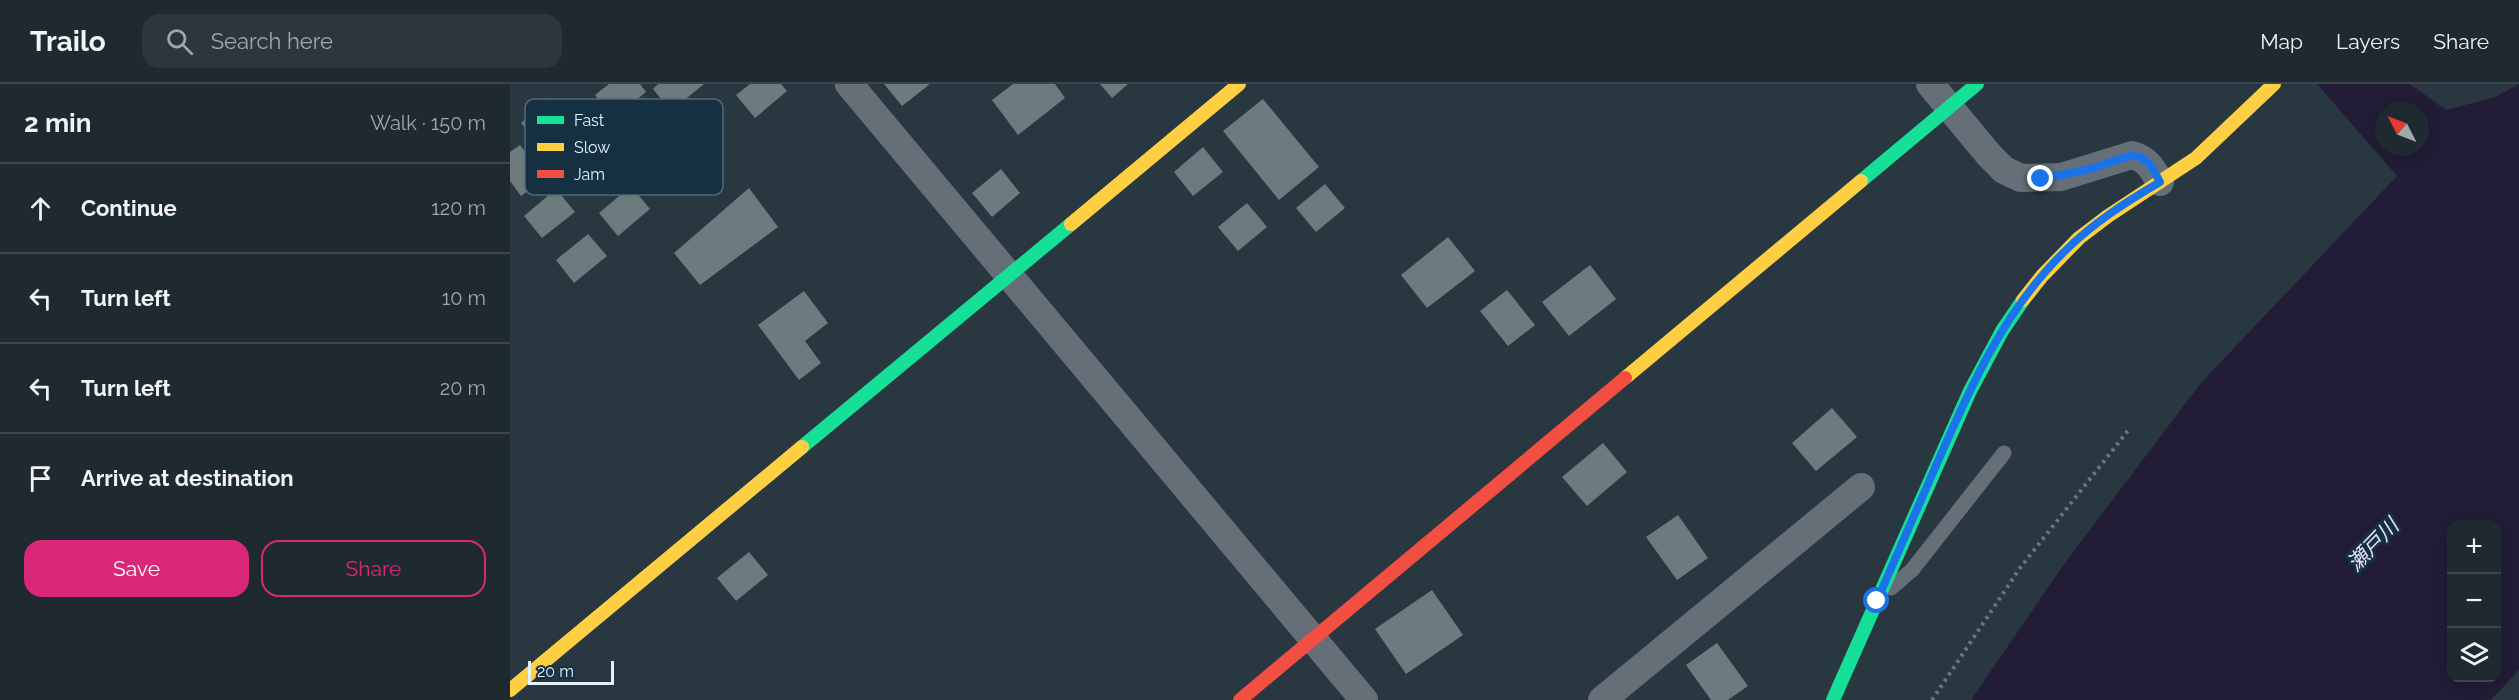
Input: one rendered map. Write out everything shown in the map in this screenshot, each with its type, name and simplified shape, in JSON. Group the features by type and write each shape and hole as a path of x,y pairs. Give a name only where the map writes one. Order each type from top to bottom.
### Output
{"street":[{"path":"849,84 1364,700"},
{"path":"510,690 1239,84"},
{"path":"1930,84 2004,170 2021,178 2061,177 2132,155 2150,164 2160,182"},
{"path":"1240,700 1977,84"},
{"path":"1833,700 1965,398 1997,339 2026,294 2064,251 2101,219 2203,152 2274,84"},
{"path":"1602,700 1862,487"}],"lane":[{"path":"1877,601 1912,570 2004,453"}],"path":[{"path":"1932,700 2020,568 2130,428"}],"water":[{"name":"瀬戸川","path":"2317,84 2410,84 2446,110 2495,97 2519,84 2519,670 2491,700 1971,700 2062,567 2200,384 2397,176 2380,156 2429,156 2429,102 2375,102 2375,151"}],"building":[{"path":"609,84 640,84 646,92 637,99 598,99 595,95"},
{"path":"658,84 704,84 686,99 661,99 653,89"},
{"path":"750,84 781,84 787,91 755,118 736,95"},
{"path":"884,84 930,84 902,106"},
{"path":"1013,84 1055,84 1065,98 1018,135 992,100"},
{"path":"1100,84 1128,84 1112,98"},
{"path":"1263,99 1319,167 1279,200 1223,131"},
{"path":"520,145 525,152 525,193 521,196 510,181 510,152"},
{"path":"1203,147 1223,172 1193,196 1174,172"},
{"path":"1001,169 1020,193 992,217 972,193"},
{"path":"1325,184 1345,208 1316,232 1296,208"},
{"path":"749,188 778,227 700,285 674,253"},
{"path":"549,195 561,195 575,212 542,238 524,216"},
{"path":"620,195 638,195 650,209 618,236 599,213"},
{"path":"1247,203 1267,227 1238,251 1218,227"},
{"path":"588,234 607,256 574,283 556,260"},
{"path":"1448,237 1475,271 1427,308 1401,275"},
{"path":"1590,265 1616,299 1569,336 1542,302"},
{"path":"1507,290 1535,325 1508,346 1480,311"},
{"path":"804,291 828,323 805,341 821,363 799,380 758,325"},
{"path":"1832,408 1857,437 1816,471 1792,443"},
{"path":"1603,443 1627,472 1587,506 1562,477"},
{"path":"1678,515 1708,558 1677,580 1646,537"},
{"path":"749,552 768,575 736,601 717,578"},
{"path":"1432,590 1463,635 1406,674 1375,629"},
{"path":"1717,643 1748,686 1728,700 1711,700 1686,665"}],"traffic: fast":[{"path":"1861,181 1977,84"},
{"path":"802,447 1071,224"},
{"path":"1833,700 1970,391 2002,331 2023,300"}],"traffic: slow":[{"path":"1071,224 1239,84"},
{"path":"2023,300 2042,276 2079,238 2196,158 2274,84"},
{"path":"1625,378 1861,181"},
{"path":"510,690 802,447"}],"traffic: jam":[{"path":"1240,700 1625,378"}],"route":[{"path":"1877,601 1965,398 1997,339 2026,294 2064,251 2101,219 2160,182 2150,164 2132,155 2061,177 2041,179"}]}
